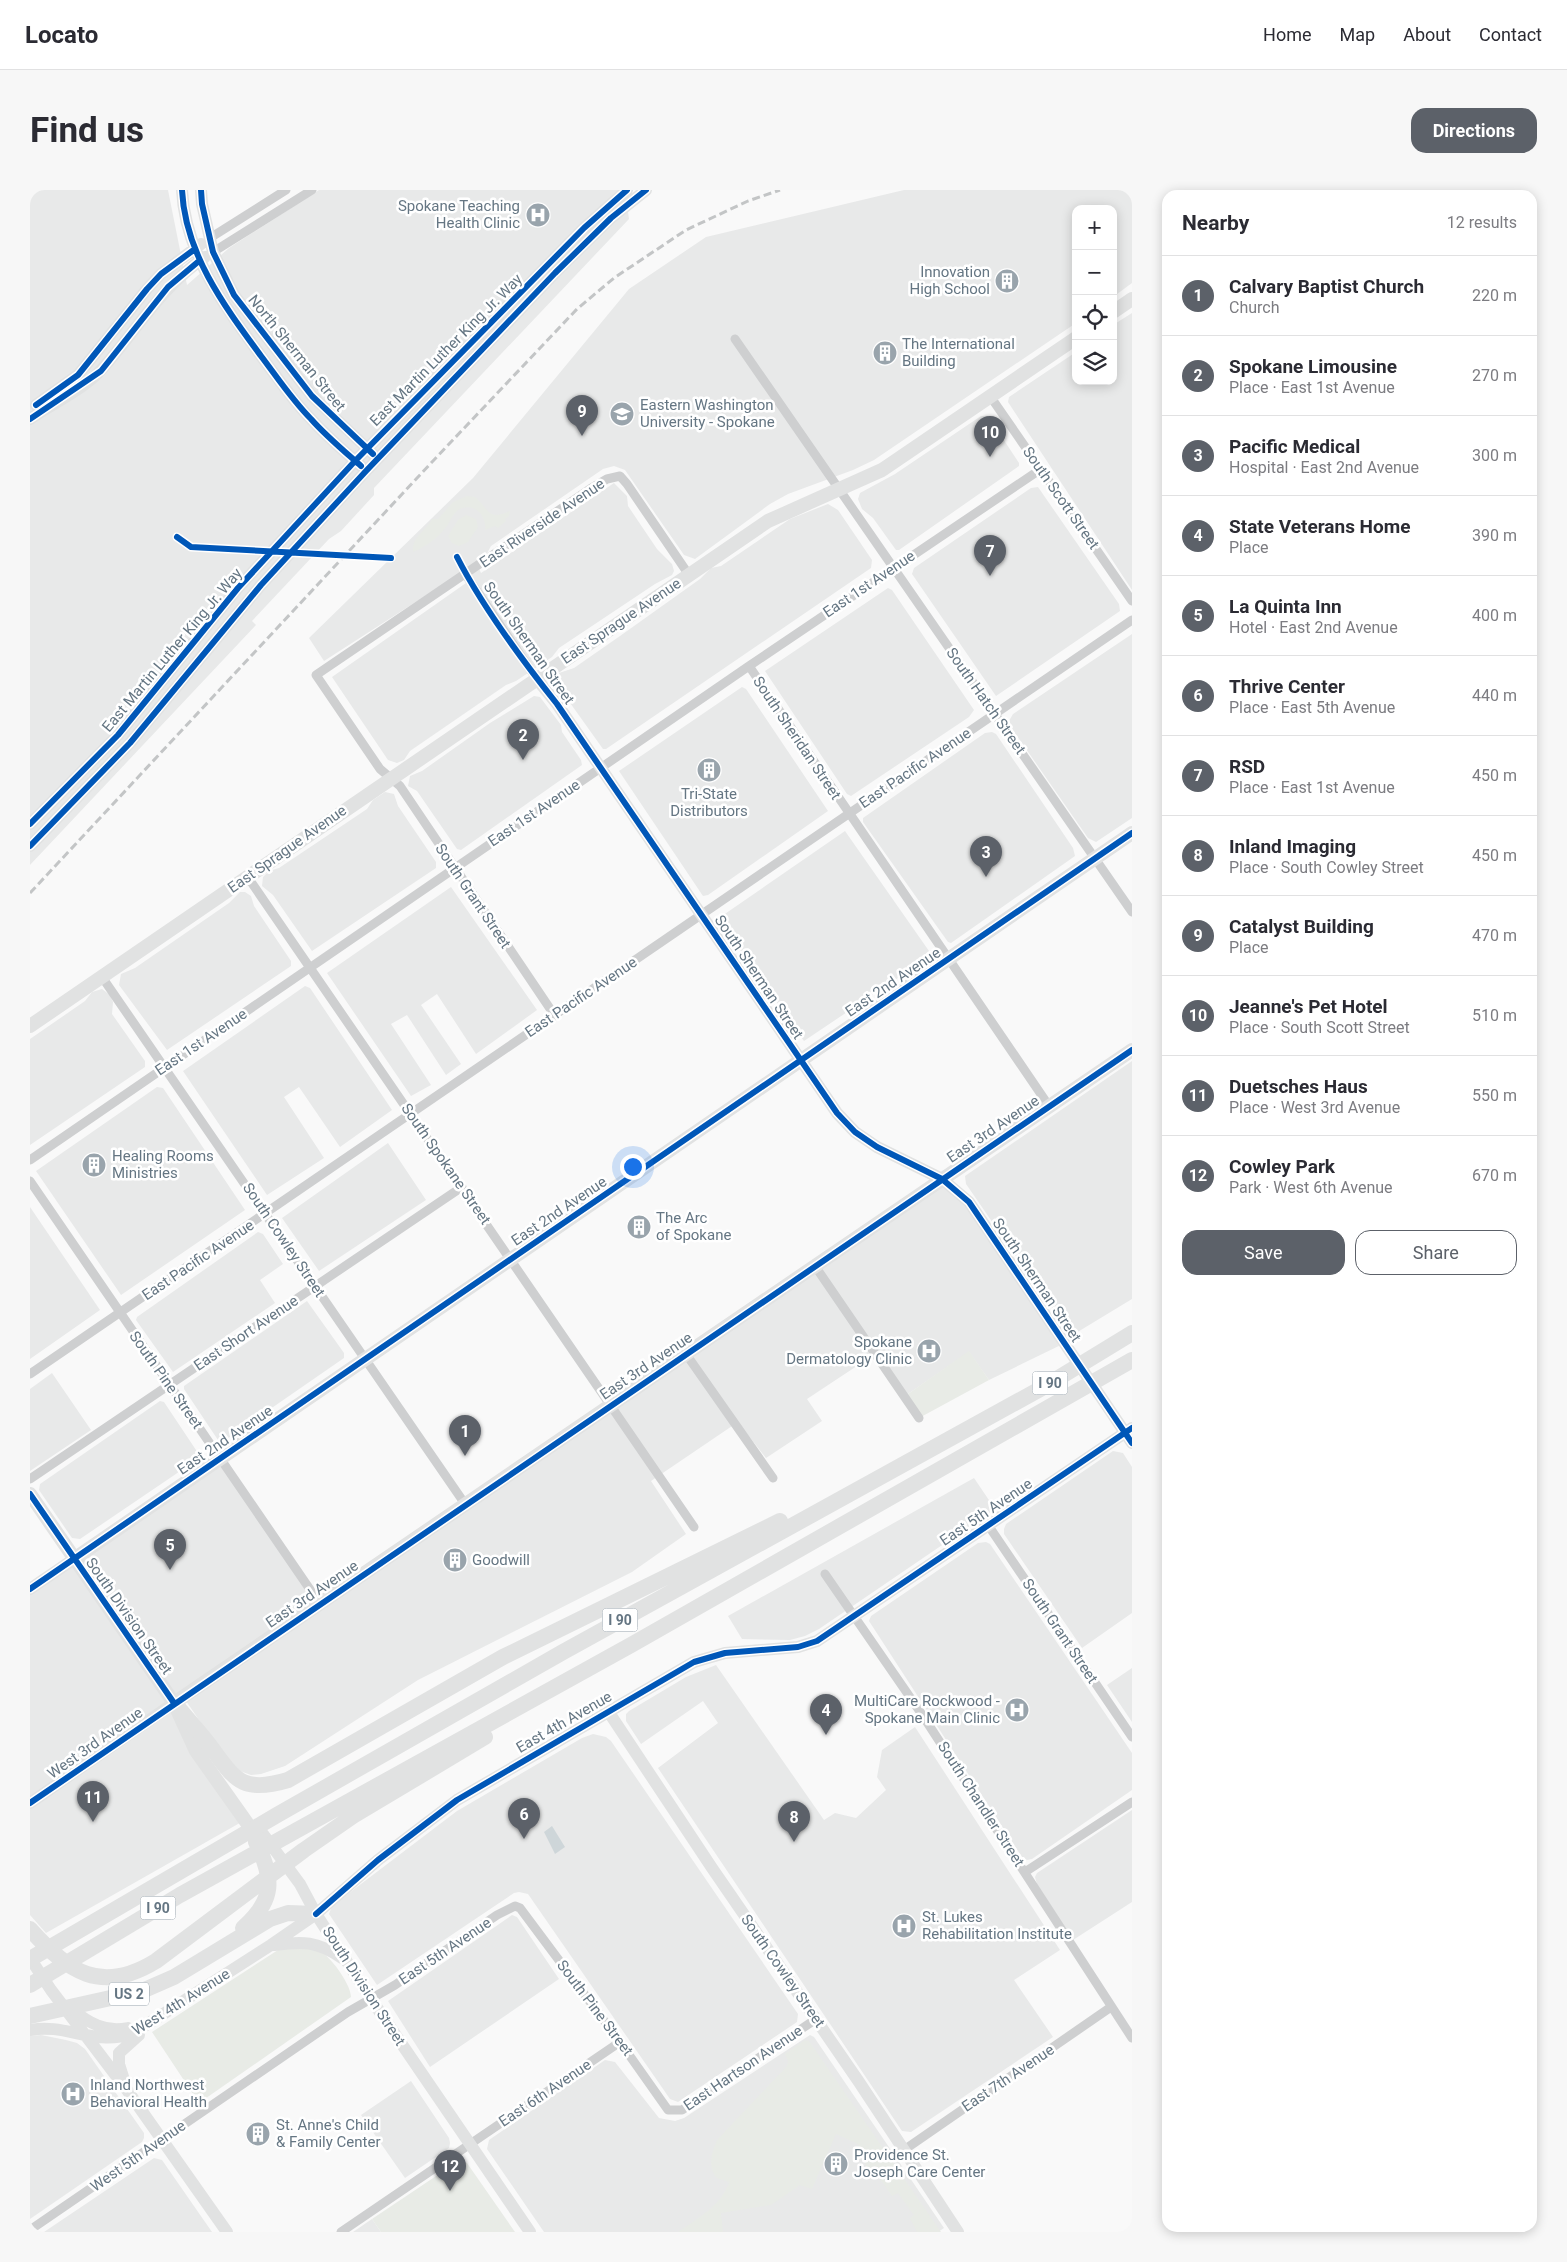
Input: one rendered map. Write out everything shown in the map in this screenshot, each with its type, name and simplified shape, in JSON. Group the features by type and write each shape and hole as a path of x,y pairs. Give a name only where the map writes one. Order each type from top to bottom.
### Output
{"highway":[{"name":"I 90","path":"30,1959 277,1814 563,1652 1042,1388 1132,1333"},
{"name":"I 90","path":"30,1985 156,1909 288,1834 631,1645 1132,1360"},
{"path":"174,1703 234,1778 256,1785 288,1780 503,1657 966,1430"},
{"path":"30,1929 50,1951 67,1965 89,1976 105,1977 131,1974 156,1961 304,1850 353,1816 464,1750 631,1645"},
{"name":"US 2","path":"30,2016 142,1991 174,1977 218,1949 255,1916 262,1908 268,1892 268,1869 247,1823"},
{"path":"218,1949 278,1916 288,1913 316,1914"}],"main road":[{"path":"1117,309 1132,299"},
{"name":"East Sprague Avenue","path":"30,1026 768,521 882,470 1073,340"},
{"name":"East 2nd Avenue","path":"74,1559 1132,833"},
{"name":"East 3rd Avenue","path":"174,1703 1132,1050"},
{"name":"South Division Street","path":"30,1494 174,1703 196,1751 247,1823"}],"street":[{"name":"North Sherman Street","path":"182,190 186,221 197,255 226,307 288,392 311,419 366,471"},
{"name":"North Sherman Street","path":"201,190 202,204 213,252 228,285 251,319 312,396 378,459"},
{"path":"30,419 101,371 210,238 286,190"},
{"path":"30,409 78,375 161,274 197,255 213,252 312,190"},
{"name":"East Martin Luther King Jr. Way","path":"30,824 118,735 238,588 367,448 594,218 627,190"},
{"name":"East Martin Luther King Jr. Way","path":"30,846 130,743 261,585 366,471 549,280 611,218 646,190"},
{"name":"South Hatch Street","path":"735,339 1132,912"},
{"name":"South Scott Street","path":"990,396 1132,601"},
{"name":"East 1st Avenue","path":"30,1160 748,666 1040,469"},
{"name":"East Riverside Avenue","path":"316,675 606,479 620,476 690,575"},
{"name":"South Sherman Street","path":"466,575 536,678 557,704 837,1113 855,1132 877,1147 942,1179 969,1202 1110,1410 1130,1434"},
{"name":"East Pacific Avenue","path":"30,1374 266,1214 410,1113 555,1016 848,812 1132,620"},
{"name":"South Sheridan Street","path":"748,666 1049,1106"},
{"name":"South Grant Street","path":"316,675 380,769 400,786 555,1016"},
{"name":"South Spokane Street","path":"247,876 694,1527"},
{"name":"South Cowley Street","path":"102,977 465,1504"},
{"name":"South Pine Street","path":"30,1181 119,1314 320,1604"},
{"name":"East Short Avenue","path":"30,1479 462,1187"},
{"path":"815,1266 919,1418"},
{"path":"686,1354 773,1478"},
{"name":"East 5th Avenue","path":"854,1617 988,1525 1130,1434"},
{"name":"South Grant Street","path":"988,1525 1132,1737"},
{"path":"30,1589 74,1559"},
{"name":"South Chandler Street","path":"825,1574 923,1716 1132,2038"},
{"name":"East 4th Avenue","path":"316,1914 378,1860 457,1800 694,1662 739,1651 798,1647 817,1641 854,1617"},
{"name":"West 3rd Avenue","path":"30,1803 174,1703"},
{"name":"South Cowley Street","path":"608,1711 958,2232"},
{"path":"1025,1872 1132,1802"},
{"name":"South Division Street","path":"247,1823 263,1834 308,1895 316,1914 371,1999 530,2232"},
{"name":"East 5th Avenue","path":"371,1999 497,1915 515,1906 520,1908"},
{"name":"South Pine Street","path":"520,1908 668,2110"},
{"name":"West 4th Avenue","path":"30,2030 41,2028 70,2032 86,2037 109,2039 132,2034 316,1914"},
{"path":"271,1945 305,1942 320,1945 347,1962"},
{"path":"30,1959 51,1990 127,2090 226,2232"},
{"path":"51,1990 83,2019 99,2027 126,2029 158,2018"},
{"name":"West 5th Avenue","path":"30,2230 348,2012 371,1999"},
{"name":"East 7th Avenue","path":"904,2150 1111,2007"},
{"path":"127,2090 119,2064 119,2052 128,2042 151,2027 158,2018"},
{"name":"East Hartson Avenue","path":"668,2110 682,2110 816,2019"},
{"name":"East 6th Avenue","path":"342,2232 620,2042"}],"shaded area":[{"path":"30,190 168,190 187,285 229,248 319,190 625,190 629,219 374,488 374,495 341,531 329,539 252,621 256,625 30,865"},
{"path":"904,190 1132,190 1132,283 1117,294 1117,205 1072,205 1072,326 874,460 853,470 788,494 770,504 695,559 684,555 625,470 614,466 603,469 491,546 485,557 476,562 481,573 614,483 627,496 628,506 657,549 672,564 674,571 672,575 655,584 559,648 552,657 516,681 506,685 410,751 404,760 397,763 388,760 332,677 466,583 459,574 324,661 309,638 473,478 629,289 706,237"},
{"path":"1132,313 1132,590 1008,402 1009,397 1072,355 1072,385 1117,385 1117,322"},
{"path":"981,416 988,416 1019,463 1019,466 899,550 896,550 873,518 862,509 858,499 860,493 895,474"},
{"path":"1038,487 1119,604 1120,611 996,696 912,574 914,568 1031,488"},
{"path":"467,496 475,497 490,513 497,515 510,511 509,516 498,528 495,526 485,530 484,519 474,508 469,507 458,510 436,538 413,552 414,542 432,519 438,519 453,502"},
{"path":"828,504 838,510 872,560 871,568 606,749 603,749 558,686 556,677 559,673 574,668 700,579 711,568 721,566 790,519"},
{"path":"466,515 476,519 478,527 468,542 459,546 452,543 448,536 458,520"},
{"path":"888,588 892,590 974,710 969,717 851,796 847,794 765,671"},
{"path":"1132,634 1132,818 1096,842 1088,838 1010,726 1009,721 1013,714"},
{"path":"742,687 746,689 828,811 708,895 703,896 619,771"},
{"path":"534,696 540,697 561,725 562,732 581,760 582,765 461,850 457,849 417,791 408,786 410,776 422,771 490,723"},
{"path":"992,732 996,734 1073,848 1075,856 951,943 948,942 863,822 863,818 985,733"},
{"path":"385,792 394,794 398,806 436,862 436,868 312,951 273,895 262,886 263,877 269,871 279,868 367,809 373,800"},
{"path":"845,831 929,951 929,957 804,1041 719,918"},
{"path":"451,887 537,1010 476,1054 437,994 421,1005 461,1064 446,1075 407,1015 391,1024 431,1085 411,1096 327,973"},
{"path":"240,892 245,892 251,896 254,906 291,961 291,966 167,1050 119,985 121,974 135,968 229,903"},
{"path":"305,986 310,988 392,1110 340,1147 299,1087 284,1097 324,1158 267,1195 183,1071"},
{"path":"102,989 110,995 113,1002 112,1014 145,1061 145,1067 30,1145 30,1039 85,1001 92,992"},
{"path":"1132,1061 1132,1299 1071,1336 966,1184 965,1176"},
{"path":"157,1087 163,1088 245,1210 121,1295 36,1171"},
{"path":"388,1143 426,1200 319,1271 282,1218"},
{"path":"942,1179 969,1202 1065,1343 989,1380 969,1352 905,1396 875,1354 807,1399 822,1421 766,1458 738,1422 651,1481 686,1534 632,1572 418,1680 285,1766 261,1774 251,1775 240,1771 223,1755 184,1698 175,1703 245,1820 46,1933 30,1915 30,1589 221,1459 320,1603"},
{"path":"30,1207 100,1310 30,1359"},
{"path":"258,1232 263,1234 283,1264 260,1280 275,1303 173,1372 136,1320 137,1317"},
{"path":"307,1301 344,1353 344,1358 224,1441 218,1440 184,1389 184,1386"},
{"path":"969,1351 989,1380 919,1418 905,1396"},
{"path":"52,1373 91,1430 30,1471 30,1389"},
{"path":"160,1401 164,1402 198,1453 198,1459 80,1539 72,1538 39,1490 40,1484"},
{"path":"1113,1451 1123,1453 1132,1467 1132,1613 1082,1648 1004,1534 1004,1529 1006,1524"},
{"path":"974,1478 995,1509 819,1629 805,1636 790,1640 742,1639 728,1616"},
{"path":"986,1542 990,1544 1132,1753 1132,1790 1032,1859 1027,1860 1022,1857 869,1621 871,1616 978,1543"},
{"name":"St. Lukes Rehabilitation Institute","path":"716,1665 824,1820 835,1813 856,1818 886,1790 877,1777 882,1750 915,1727 1060,1950 1014,1980 1053,2037 911,2132 902,2131 658,1768 718,1723 703,1701 641,1744 626,1721 626,1714 629,1711 686,1677"},
{"path":"1132,1668 1132,1722 1107,1685"},
{"path":"593,1734 606,1737 611,1741 798,2014 797,2022 678,2102 670,2099 528,1894 514,1893 377,1985 329,1914 332,1906 457,1811 582,1738"},
{"name":"St. Lukes Rehabilitation Institute","path":"1132,1810 1132,1902 1073,1940 1037,1884 1035,1877 1037,1873"},
{"path":"552,1826 565,1847 555,1854 544,1832"},
{"path":"512,1915 517,1917 559,1979 430,2067 388,2001"},
{"path":"299,1945 327,1956 345,1980 351,1997 199,2103 152,2032 278,1950"},
{"name":"Inland Northwest Behavioral Health","path":"41,2035 77,2043 85,2049 144,2133 144,2138 142,2142 30,2219 30,2036"},
{"path":"810,2035 814,2037 944,2228 938,2232 544,2232 487,2149 489,2140 605,2060 615,2062 659,2118 675,2121 684,2118"},
{"path":"805,2040 809,2041 941,2232 917,2232 910,2218 914,2215 898,2193 892,2196 878,2176 867,2169 858,2144 836,2134 812,2189 800,2185 771,2205 721,2213 723,2232 678,2232 708,2211 726,2190 729,2182 717,2178 711,2164 717,2140 787,2066 788,2061 785,2054"},
{"path":"411,2081 449,2138 450,2143 449,2148 405,2178 361,2115"},
{"path":"154,2158 162,2160 212,2232 44,2232"},
{"path":"460,2160 467,2163 515,2232 381,2232 372,2219"},
{"path":"372,2219 381,2232 353,2232"}],"railway":[{"path":"30,893 577,309 614,278 686,230 748,201 780,190"}],"cycle path":[{"path":"182,190 191,236 199,258 221,299 297,404 335,443 361,466"},
{"path":"201,190 202,204 213,252 234,295 312,396 373,454"},
{"path":"30,824 118,735 238,588 355,461 584,228 627,190"},
{"path":"30,846 130,743 261,585 366,471 555,273 611,218 646,190"},
{"path":"36,405 78,375 147,289 161,274 195,249"},
{"path":"30,419 101,371 168,287 199,261"},
{"path":"177,537 191,547 391,558"},
{"path":"457,557 503,632 557,704 837,1113 855,1132 877,1147 942,1179 969,1202 1132,1443"},
{"path":"30,1589 1132,833"},
{"path":"30,1803 1132,1050"},
{"path":"316,1914 378,1860 457,1800 694,1662 725,1653 798,1647 817,1641 1132,1428"},
{"path":"30,1494 174,1703"}],"place":[{"name":"Spokane Teaching Health Clinic","path":"538,215"},
{"name":"Innovation High School","path":"1007,281"},
{"name":"The International Building","path":"885,353"},
{"name":"Eastern Washington University - Spokane","path":"622,414"},
{"name":"Catalyst Building","path":"582,436"},
{"name":"Jeanne's Pet Hotel","path":"990,457"},
{"name":"RSD","path":"990,576"},
{"name":"Spokane Limousine","path":"523,760"},
{"name":"Tri-State Distributors","path":"709,770"},
{"name":"Pacific Medical","path":"986,877"},
{"name":"Healing Rooms Ministries","path":"94,1165"},
{"name":"The Arc of Spokane","path":"639,1227"},
{"name":"Spokane Dermatology Clinic","path":"929,1351"},
{"name":"Calvary Baptist Church","path":"465,1456"},
{"name":"Goodwill","path":"455,1560"},
{"name":"La Quinta Inn","path":"170,1570"},
{"name":"MultiCare Rockwood - Spokane Main Clinic","path":"1017,1710"},
{"name":"State Veterans Home","path":"826,1735"},
{"name":"Duetsches Haus","path":"93,1822"},
{"name":"Thrive Center","path":"524,1839"},
{"name":"Inland Imaging","path":"794,1842"},
{"name":"St. Lukes Rehabilitation Institute","path":"904,1926"},
{"name":"Inland Northwest Behavioral Health","path":"73,2094"},
{"name":"St. Anne's Child & Family Center","path":"258,2134"},
{"name":"Providence St. Joseph Care Center","path":"836,2164"},
{"name":"Cowley Park","path":"450,2191"}]}
